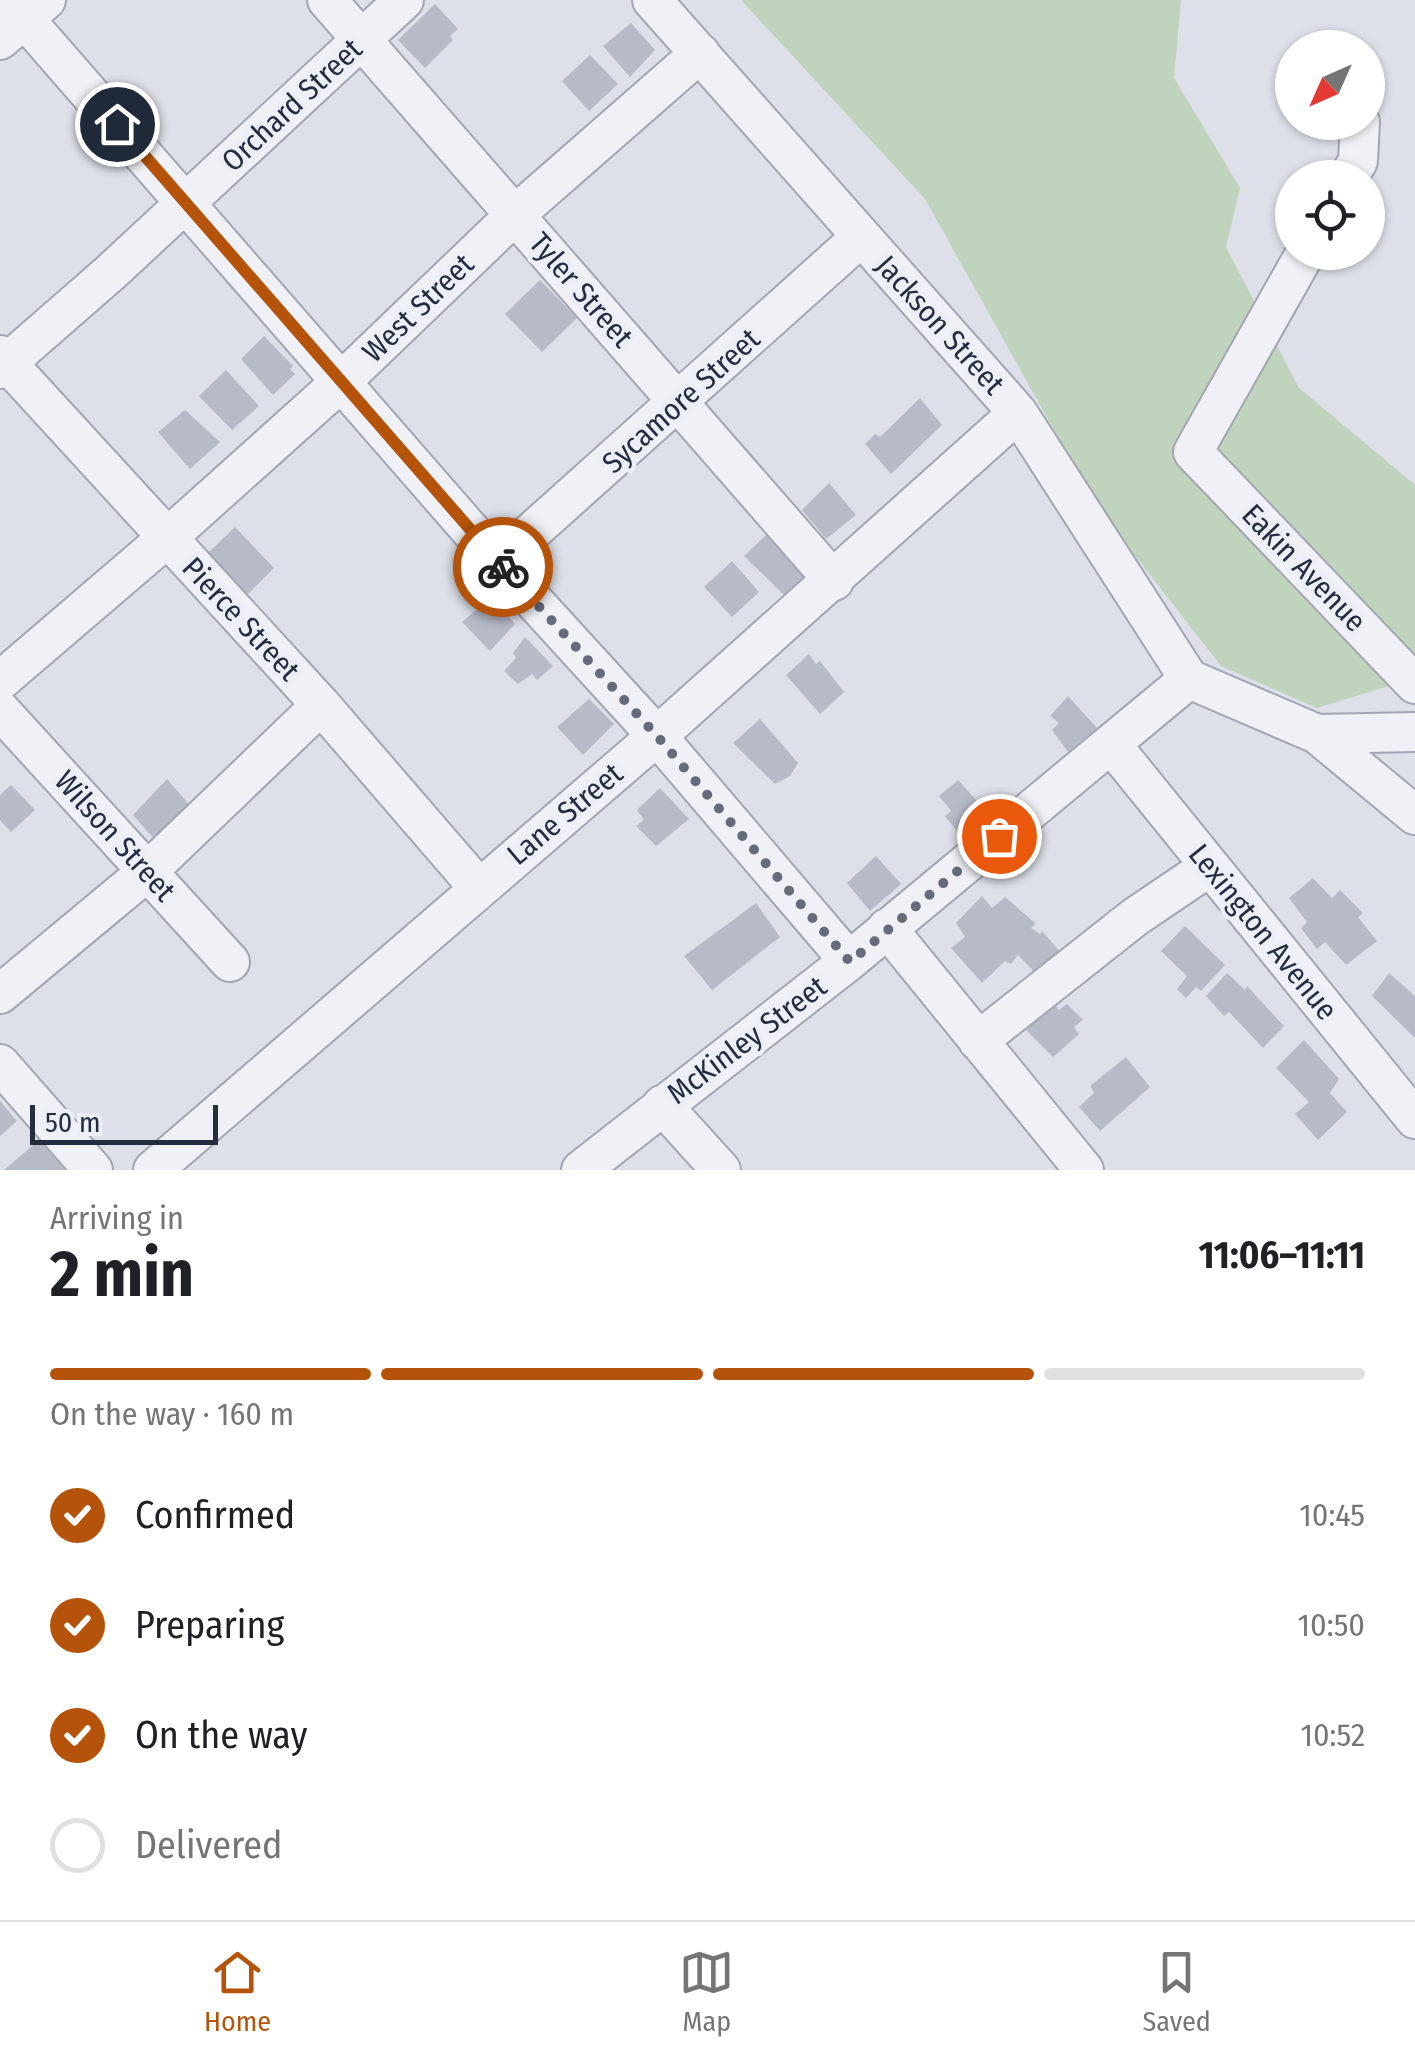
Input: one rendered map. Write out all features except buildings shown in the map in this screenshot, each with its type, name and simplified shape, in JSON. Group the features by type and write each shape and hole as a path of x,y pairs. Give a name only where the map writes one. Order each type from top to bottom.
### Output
{"street":[{"name":"Tyler Street","path":"327,0 834,581"},
{"name":"Orchard Street","path":"2,362 187,203 404,0"},
{"name":"Jackson Street","path":"652,0 1018,412 1188,679"},
{"path":"19,15 498,562 657,736 850,962"},
{"name":"West Street","path":"0,681 342,381 516,214 700,53"},
{"name":"Sycamore Street","path":"498,562 862,238"},
{"name":"Eakin Avenue","path":"1296,270 1193,452 1415,684"},
{"name":"Pierce Street","path":"2,362 321,705 478,887"},
{"name":"Lane Street","path":"153,1170 834,581 1018,412"},
{"path":"1188,679 1317,734 1414,814"},
{"name":"McKinley Street","path":"581,1170 850,962 1188,679"},
{"path":"0,994 148,871 321,705"},
{"name":"Wilson Street","path":"0,710 230,962"},
{"path":"1317,734 1415,732"},
{"name":"Lexington Avenue","path":"1111,744 1415,1119"},
{"path":"978,1041 1136,917 1210,867"},
{"path":"888,928 1084,1170"},
{"path":"0,1064 93,1170"},
{"path":"662,1105 720,1170"}],"green space":[{"path":"741,0 1181,0 1174,78 1240,188 1226,247 1299,388 1415,485 1415,678 1317,708 1221,666 1097,507 925,199"}],"way so far":[{"path":"503,567 657,736 850,962 999,836"}],"route":[{"path":"117,124 503,567"}]}
